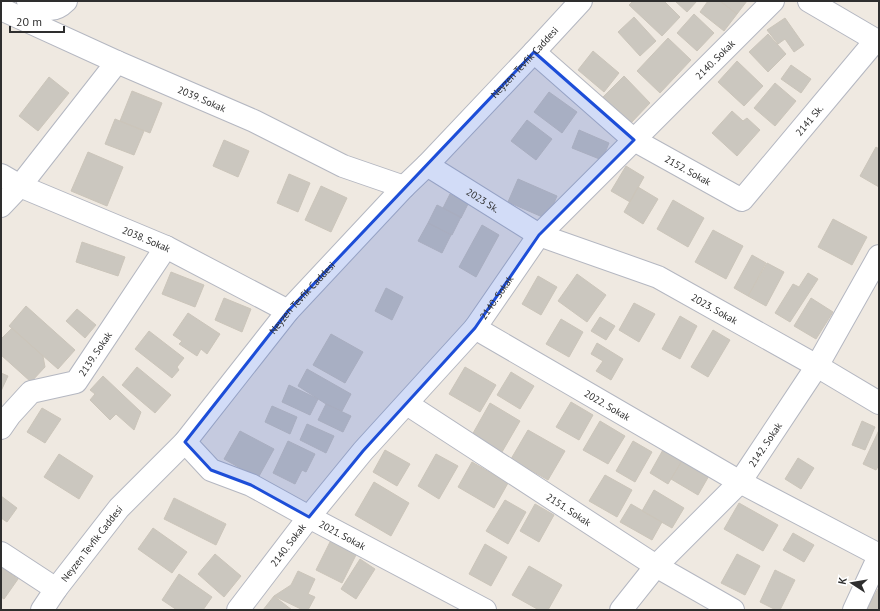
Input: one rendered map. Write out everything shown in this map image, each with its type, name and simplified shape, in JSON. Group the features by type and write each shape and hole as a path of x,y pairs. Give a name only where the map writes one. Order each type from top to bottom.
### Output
{"street":[{"path":"28,1 48,10 59,8 66,1"},
{"name":"Neyzen Tevfik Caddesi","path":"42,610 56,589 119,508 185,442 288,311 581,1"},
{"name":"2140. Sokak","path":"238,610 309,517 363,451 475,328 539,236 773,1"},
{"path":"808,1 877,41"},
{"name":"2039. Sokak","path":"1,9 117,62 254,121 343,166 404,187"},
{"name":"2141 Sk.","path":"742,200 877,41"},
{"name":"2152. Sokak","path":"534,52 634,140 742,200"},
{"path":"1,206 20,186 117,62"},
{"name":"2023 Sk.","path":"427,165 539,236"},
{"name":"2038. Sokak","path":"1,175 20,186 166,247 288,311"},
{"name":"2023. Sokak","path":"539,236 658,277 817,366 879,403"},
{"name":"2139. Sokak","path":"1,428 10,415 31,392 76,382 166,247"},
{"name":"2142. Sokak","path":"621,610 656,566 740,482 817,366 879,256"},
{"name":"2022. Sokak","path":"475,328 740,482 879,555"},
{"name":"2151. Sokak","path":"407,404 656,566 733,610"},
{"name":"2021. Sokak","path":"185,442 211,470 251,485 485,610"},
{"path":"1,552 56,589"},
{"path":"854,610 879,555"}],"highlighted area":[{"path":"534,52 634,140 539,235 475,328 363,451 309,517 251,485 211,470 185,442 288,311"}],"building":[{"path":"633,1 664,1 680,17 662,36 629,5"},
{"path":"675,1 697,1 687,12"},
{"path":"708,1 720,1 737,14 724,31 700,12"},
{"path":"720,1 747,1 737,14"},
{"path":"694,14 714,33 697,51 677,33"},
{"path":"634,17 656,41 640,56 618,32"},
{"path":"785,18 804,45 794,52 785,39 778,44 767,30"},
{"path":"768,34 786,54 768,72 749,52"},
{"path":"668,38 691,60 660,93 637,71"},
{"path":"593,51 619,73 604,92 578,70"},
{"path":"737,61 763,86 744,106 718,82"},
{"path":"791,65 811,79 801,93 781,79"},
{"path":"624,76 650,103 630,124 603,97"},
{"path":"49,77 69,93 38,131 19,116"},
{"path":"775,83 796,101 775,126 754,108"},
{"path":"132,91 162,103 150,133 120,121"},
{"path":"549,92 577,112 562,133 534,112"},
{"path":"732,111 743,121 747,118 760,130 737,156 712,133"},
{"path":"115,119 144,131 134,155 105,144"},
{"path":"527,120 552,139 536,160 511,141"},
{"path":"579,130 609,143 602,160 572,148"},
{"path":"224,140 249,151 238,177 213,166"},
{"path":"876,147 879,149 879,187 860,176"},
{"path":"88,152 123,167 107,206 71,191"},
{"path":"626,166 644,177 630,202 611,191"},
{"path":"289,174 310,183 298,212 277,203"},
{"path":"518,179 557,196 547,219 508,202"},
{"path":"321,186 347,198 331,232 305,220"},
{"path":"638,187 658,199 643,224 624,212"},
{"path":"450,194 468,204 461,218 443,208"},
{"path":"673,200 704,218 688,247 657,229"},
{"path":"437,205 461,217 452,235 428,223"},
{"path":"833,219 867,237 852,265 818,247"},
{"path":"428,223 451,235 442,253 418,241"},
{"path":"482,225 499,235 476,277 459,267"},
{"path":"713,230 743,246 726,279 695,262"},
{"path":"82,242 125,257 118,276 76,262"},
{"path":"752,255 766,263 748,296 734,288"},
{"path":"767,263 784,272 766,306 748,296"},
{"path":"171,272 204,285 195,307 162,294"},
{"path":"808,273 818,279 790,322 775,313 793,284 799,287"},
{"path":"577,274 606,295 587,322 558,301"},
{"path":"538,276 557,287 541,315 522,304"},
{"path":"386,288 403,297 392,320 375,311"},
{"path":"224,298 251,309 242,332 215,320"},
{"path":"811,298 833,312 816,339 794,326"},
{"path":"634,303 655,314 639,342 619,330"},
{"path":"26,306 75,350 58,369 9,326"},
{"path":"77,309 96,325 85,338 66,321"},
{"path":"188,313 220,334 207,354 201,349 197,356 179,344 182,341 173,335"},
{"path":"680,316 697,326 680,359 662,349"},
{"path":"600,317 615,326 606,340 591,331"},
{"path":"561,319 583,332 569,357 546,344"},
{"path":"12,328 43,356 45,367 31,382 1,355 1,339"},
{"path":"713,330 730,340 708,377 691,367"},
{"path":"149,331 184,358 177,367 179,370 172,378 135,349"},
{"path":"331,334 363,352 345,383 313,365"},
{"path":"597,343 623,359 611,380 596,371 603,361 591,354"},
{"path":"137,367 171,395 155,413 122,385"},
{"path":"465,367 496,385 480,412 449,394"},
{"path":"307,369 351,394 342,411 326,404 298,386"},
{"path":"511,372 534,386 520,409 497,395"},
{"path":"1,373 8,376 1,391"},
{"path":"103,376 141,412 134,430 116,414 110,420 90,400 95,394 90,390"},
{"path":"289,385 318,399 310,415 282,402"},
{"path":"571,402 593,415 579,440 556,427"},
{"path":"490,403 520,421 502,452 472,435"},
{"path":"326,404 351,416 343,432 318,420"},
{"path":"272,406 297,417 290,434 265,422"},
{"path":"42,408 61,419 45,443 27,432"},
{"path":"600,421 625,436 608,464 583,450"},
{"path":"862,421 875,427 865,450 852,445"},
{"path":"307,424 334,436 326,453 300,440"},
{"path":"528,430 565,451 548,480 511,459"},
{"path":"879,430 879,465 876,470 863,464"},
{"path":"240,431 274,449 258,478 224,459"},
{"path":"288,441 315,454 306,472 302,470 295,484 273,473"},
{"path":"633,441 652,452 635,482 616,471"},
{"path":"664,448 683,459 668,484 650,473"},
{"path":"385,450 410,464 397,486 373,472"},
{"path":"59,454 93,476 79,499 44,477"},
{"path":"436,454 458,466 439,499 418,486"},
{"path":"798,458 814,468 801,489 785,479"},
{"path":"683,459 710,474 698,495 671,479"},
{"path":"472,462 508,483 494,508 458,487"},
{"path":"605,475 632,490 617,517 589,501"},
{"path":"374,482 409,503 391,536 355,515"},
{"path":"654,490 684,508 672,528 642,511"},
{"path":"1,496 17,508 7,522 1,518"},
{"path":"174,498 226,524 216,545 164,519"},
{"path":"505,500 526,512 508,544 486,531"},
{"path":"739,503 778,525 763,551 724,529"},
{"path":"535,504 554,515 539,542 520,531"},
{"path":"631,504 662,522 652,540 620,522"},
{"path":"153,528 187,552 172,573 138,549"},
{"path":"793,533 814,545 804,562 783,550"},
{"path":"331,540 357,553 342,583 316,570"},
{"path":"485,544 507,557 491,586 469,574"},
{"path":"215,554 241,576 224,597 198,574"},
{"path":"737,554 760,566 745,595 721,583"},
{"path":"360,559 375,569 356,599 341,589"},
{"path":"529,566 562,585 548,610 539,610 512,595"},
{"path":"1,567 18,579 4,599 1,597"},
{"path":"775,570 795,580 780,610 776,610 760,602"},
{"path":"298,571 315,579 308,594 315,597 308,610 303,610 274,596 291,585"},
{"path":"179,574 212,597 203,610 177,610 162,600"},
{"path":"878,589 879,610 866,610"},
{"path":"274,596 292,610 263,610"}]}
